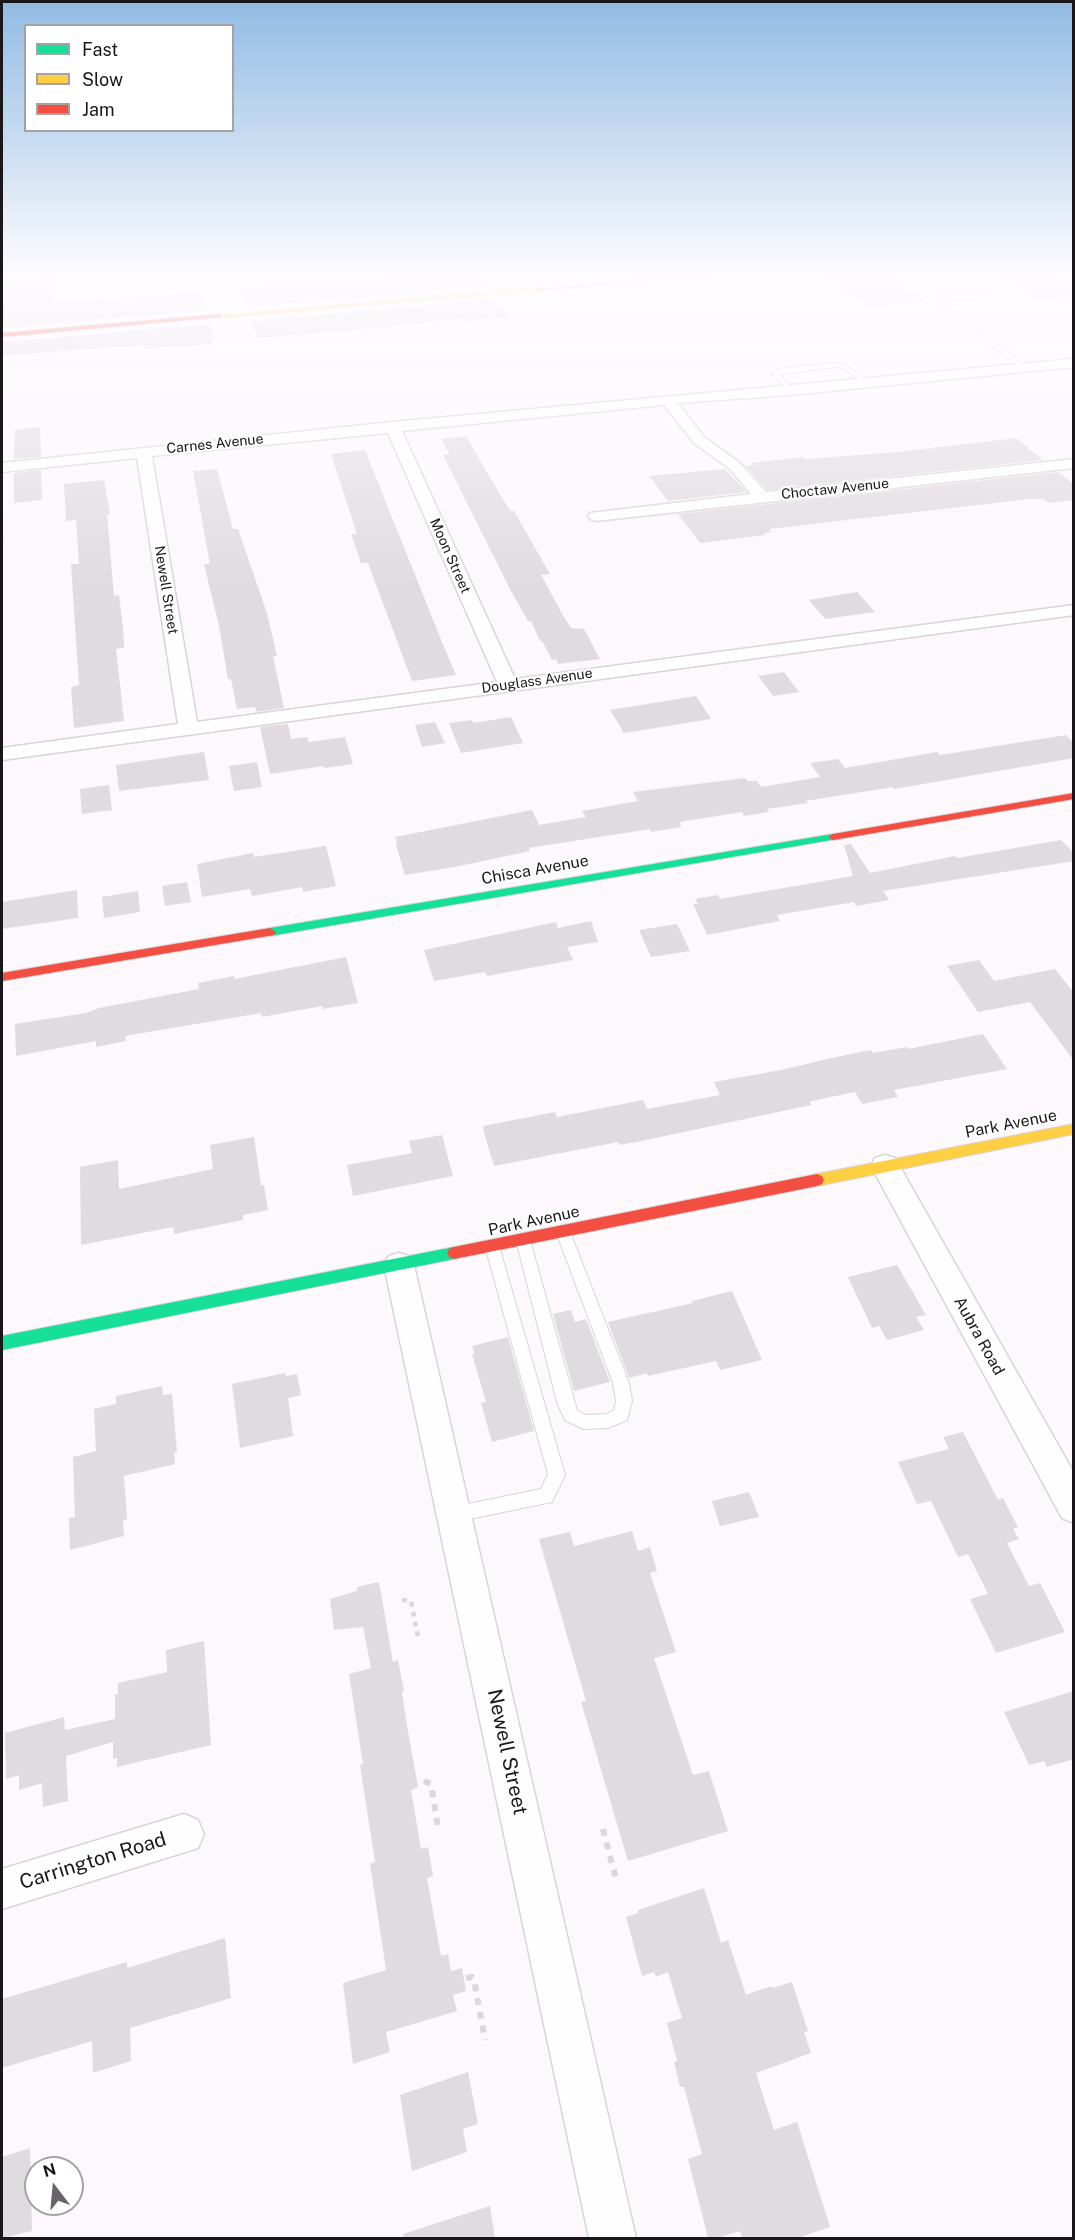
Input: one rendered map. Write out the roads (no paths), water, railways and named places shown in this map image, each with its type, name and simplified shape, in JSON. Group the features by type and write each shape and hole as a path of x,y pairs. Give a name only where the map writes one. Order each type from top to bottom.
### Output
{"street":[{"name":"Carnes Avenue","path":"2,467 392,426 925,378"},
{"path":"668,400 699,440 735,466 762,497"},
{"name":"Moon Street","path":"392,426 508,685"},
{"name":"Newell Street","path":"144,452 189,728"},
{"name":"Choctaw Avenue","path":"596,516 1074,464"},
{"name":"Douglass Avenue","path":"2,754 1074,610"},
{"name":"Chisca Avenue","path":"2,977 1074,796"},
{"name":"Park Avenue","path":"2,1343 1074,1129"},
{"name":"Aubra Road","path":"885,1166 1074,1507"},
{"name":"Newell Street","path":"399,1265 613,2238"},
{"name":"Carrington Road","path":"2,1889 184,1834"}],"lane":[{"path":"779,378 790,391"},
{"path":"860,378 868,383"},
{"path":"523,1240 565,1402 571,1415 583,1422 608,1421 621,1415 624,1401 621,1383 563,1232"},
{"path":"455,1514 546,1496 557,1475 492,1246"}]}
